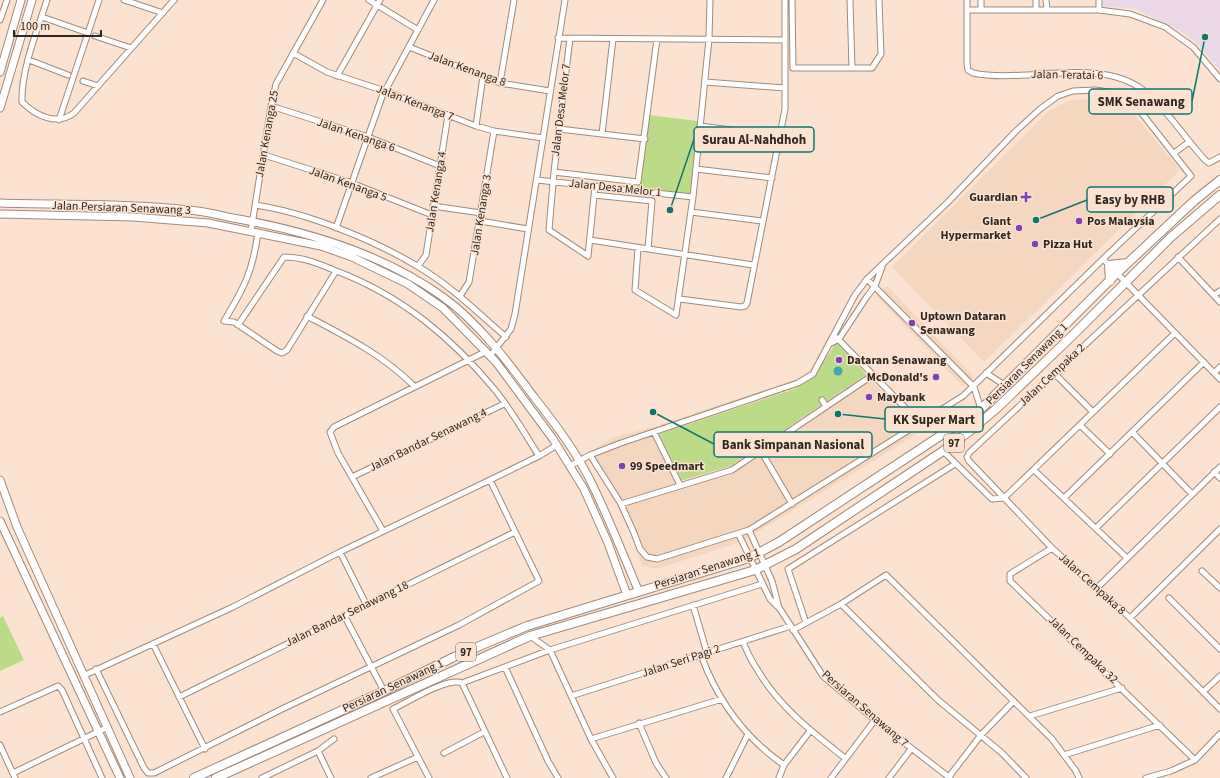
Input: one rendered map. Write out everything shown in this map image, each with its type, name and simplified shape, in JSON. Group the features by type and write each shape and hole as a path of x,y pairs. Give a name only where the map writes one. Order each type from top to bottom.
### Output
{"main road":[{"name":"Persiaran Senawang 1","path":"194,778 384,691 456,656 527,626 749,558 779,542 981,409 1006,386 1117,273 1194,201 1220,180"},
{"name":"Persiaran Senawang 1","path":"216,778 530,636 755,570 796,549 943,451 996,408 1075,333 1125,281 1171,237 1220,195"},
{"path":"1110,281 1106,262 1129,263"}],"street":[{"path":"0,20 7,0"},
{"path":"0,72 21,0"},
{"path":"0,108 32,0"},
{"path":"47,0 29,60 22,90 22,102 30,110 48,118 59,120 67,119 74,113 174,0"},
{"path":"59,120 99,0"},
{"path":"124,0 162,13"},
{"name":"Jalan Kenanga 25","path":"238,325 234,322 224,321 239,297 250,272 255,232 253,221 255,205 276,84 323,0"},
{"path":"369,0 378,2 418,30"},
{"path":"336,228 385,91 434,0"},
{"path":"500,83 514,0"},
{"path":"383,531 338,453 330,432 334,427 414,386 497,349 511,329 515,314 565,0"},
{"path":"638,248 635,290 674,315 678,312 683,254 693,197 710,40 710,0"},
{"path":"680,299 745,306 785,109 785,0"},
{"path":"792,0 793,68 872,68 881,54 879,0"},
{"path":"850,0 852,68"},
{"path":"967,0 967,10 1099,10 1130,14 1165,28 1193,47 1220,79"},
{"path":"981,0 981,10"},
{"path":"1036,0 1036,10"},
{"path":"1046,0 1047,10"},
{"path":"1099,10 1100,0"},
{"path":"337,76 378,2"},
{"name":"Jalan Teratai 6","path":"967,10 967,64 968,70 973,73 980,75 1079,73 1105,75 1127,81 1142,90 1163,109 1189,142 1209,163 1220,157"},
{"path":"42,17 88,33"},
{"path":"95,36 131,48"},
{"path":"558,38 785,40"},
{"name":"Jalan Desa Melor 7","path":"570,38 554,172 549,230 588,256 590,240"},
{"path":"602,134 613,39"},
{"path":"554,172 638,182 645,139 657,39"},
{"name":"Jalan Kenanga 8","path":"409,47 500,83 550,90"},
{"name":"Jalan Kenanga 7","path":"293,53 337,76 385,91 476,126 494,131 543,138"},
{"path":"29,60 68,75"},
{"path":"476,126 483,76"},
{"path":"83,81 98,86"},
{"path":"705,82 785,88"},
{"path":"570,466 590,455 798,384 813,374 855,295 867,279 882,266 1015,132 1040,109 1058,96 1073,91 1095,90 1116,93 1133,102 1191,176 1106,262 963,396 749,530 657,559 647,557 640,549 621,504 590,455"},
{"name":"Jalan Kenanga 6","path":"271,106 368,137 440,166"},
{"name":"Jalan Kenanga 4","path":"418,266 426,255 448,115"},
{"path":"700,126 779,136"},
{"path":"559,129 645,139"},
{"name":"Jalan Kenanga 3","path":"460,296 469,282 494,131"},
{"path":"1174,153 1189,142"},
{"name":"Jalan Kenanga 5","path":"264,155 352,183 432,215"},
{"path":"696,169 772,178"},
{"name":"Jalan Desa Melor 1","path":"536,180 693,197"},
{"path":"595,186 590,240 753,265"},
{"path":"594,195 652,201 648,249"},
{"name":"Jalan Persiaran Senawang 3","path":"0,203 170,208 192,210 253,221 322,239 371,257 417,280 460,311 497,349 562,433 593,485 639,592"},
{"path":"255,205 336,228 357,236 418,266 460,296 506,337"},
{"path":"434,206 481,213"},
{"path":"691,212 762,221"},
{"name":"Jalan Persiaran Senawang 3","path":"0,214 166,218 208,222 321,246 352,257 408,284 443,308 488,354 557,445 584,490 599,523 627,595"},
{"name":"Jalan Cempaka 2","path":"967,457 1054,373 1220,219"},
{"path":"480,221 528,229"},
{"path":"336,271 287,350 282,353 238,325 284,257 294,257 314,262 364,282 419,315 444,336 496,391 539,456"},
{"path":"1178,257 1220,302"},
{"path":"1106,262 1139,294 1220,379"},
{"path":"829,344 839,339 875,286 882,266"},
{"path":"867,279 974,387 981,409"},
{"path":"1214,295 1220,291"},
{"path":"307,316 380,357 400,372 414,386"},
{"path":"943,451 992,499 1004,498 1175,333"},
{"path":"833,335 839,339 920,423"},
{"path":"1064,498 1204,362"},
{"path":"1214,373 1220,367"},
{"path":"986,373 1006,386"},
{"path":"1054,373 1093,412"},
{"path":"621,504 732,470 873,375"},
{"path":"822,400 826,406"},
{"name":"Jalan Bandar Senawang 4","path":"352,477 504,404"},
{"path":"1096,528 1220,407"},
{"path":"1080,425 1110,454"},
{"path":"654,432 680,485"},
{"path":"1132,432 1192,494"},
{"path":"85,675 233,607 340,552 539,456 557,445"},
{"path":"761,451 792,504"},
{"name":"Jalan Cempaka 8","path":"967,457 1052,548 1130,618 1220,709"},
{"path":"806,623 788,569 955,464"},
{"path":"1097,588 1220,467"},
{"path":"1034,470 1126,558"},
{"path":"1214,472 1220,478"},
{"path":"96,669 144,768 148,773 154,773 205,749 282,709 459,625 538,581 490,480"},
{"path":"0,483 16,527 85,675 130,778"},
{"path":"0,521 120,778"},
{"path":"1130,618 1220,529"},
{"path":"749,530 765,565 777,596 780,609"},
{"name":"Jalan Bandar Senawang 18","path":"179,697 515,532"},
{"path":"739,534 749,558 770,599 780,609"},
{"name":"Jalan Cempaka 32","path":"1052,548 1010,574 1010,580 1195,760"},
{"path":"340,552 366,604"},
{"path":"1202,571 1220,588"},
{"name":"Jalan Seri Pagi 2","path":"571,696 806,623 841,604 886,575 1014,701"},
{"path":"429,778 393,709 446,683 457,681 462,683 550,650 762,584"},
{"path":"1169,598 1220,649"},
{"path":"841,604 938,700 1002,753 1026,778"},
{"path":"692,605 707,653"},
{"name":"Persiaran Senawang 7","path":"780,609 823,676 875,720 949,778"},
{"path":"344,615 384,691"},
{"path":"530,636 550,650 591,739 613,778"},
{"path":"743,642 757,670 777,698 810,731 845,758"},
{"path":"153,644 205,749"},
{"path":"700,655 709,677 722,699 753,741 784,765"},
{"path":"505,667 548,761 558,778"},
{"path":"1203,692 1220,676"},
{"path":"462,683 507,778"},
{"path":"0,712 58,686 62,690 102,778"},
{"path":"1030,716 1122,688"},
{"path":"591,739 722,699"},
{"path":"949,778 981,735 1014,701 1052,739 1076,771 1079,778"},
{"path":"831,778 875,720"},
{"path":"639,724 656,763 666,778"},
{"path":"1064,754 1160,725"},
{"path":"0,745 14,775 108,727"},
{"path":"779,778 784,765 810,731"},
{"path":"444,753 484,732"},
{"path":"726,778 748,734"},
{"path":"1146,778 1171,771 1195,760 1220,734"},
{"path":"262,778 318,752 334,739"},
{"path":"889,778 911,749"},
{"path":"318,752 331,778"},
{"path":"372,778 418,757"}],"shaded area":[{"path":"1103,0 1220,0 1220,70 1197,43 1181,31 1136,9 1103,6"},
{"path":"1097,98 1116,103 1130,110 1180,170 984,362 892,267 1049,111 1068,101"},
{"name":"Uptown Dataran Senawang","path":"887,286 974,377 963,386 876,296"},
{"path":"829,334 920,432 743,541 657,569 642,566 631,535 617,506 586,454 614,437 650,428 796,379 810,370"}],"green space":[{"path":"648,115 698,121 691,196 637,190"},
{"path":"837,342 866,375 730,466 682,480 659,434 795,389 813,377"},
{"path":"3,616 24,660 0,671 0,618"}],"water":[{"path":"836,367 840,367 842,371 840,375 836,375 834,373 834,369"}],"place":[{"name":"SMK Senawang","path":"1205,37"},
{"name":"Guardian","path":"1026,197"},
{"name":"Surau Al-Nahdhoh","path":"670,210"},
{"name":"Easy by RHB","path":"1036,220"},
{"name":"Pos Malaysia","path":"1079,221"},
{"name":"Giant Hypermarket","path":"1019,228"},
{"name":"Pizza Hut","path":"1035,244"},
{"name":"Uptown Dataran Senawang","path":"912,323"},
{"name":"Dataran Senawang","path":"839,360"},
{"name":"McDonald's","path":"936,377"},
{"name":"Maybank","path":"869,397"},
{"name":"Bank Simpanan Nasional","path":"653,412"},
{"name":"KK Super Mart","path":"838,414"},
{"name":"99 Speedmart","path":"622,466"}]}
